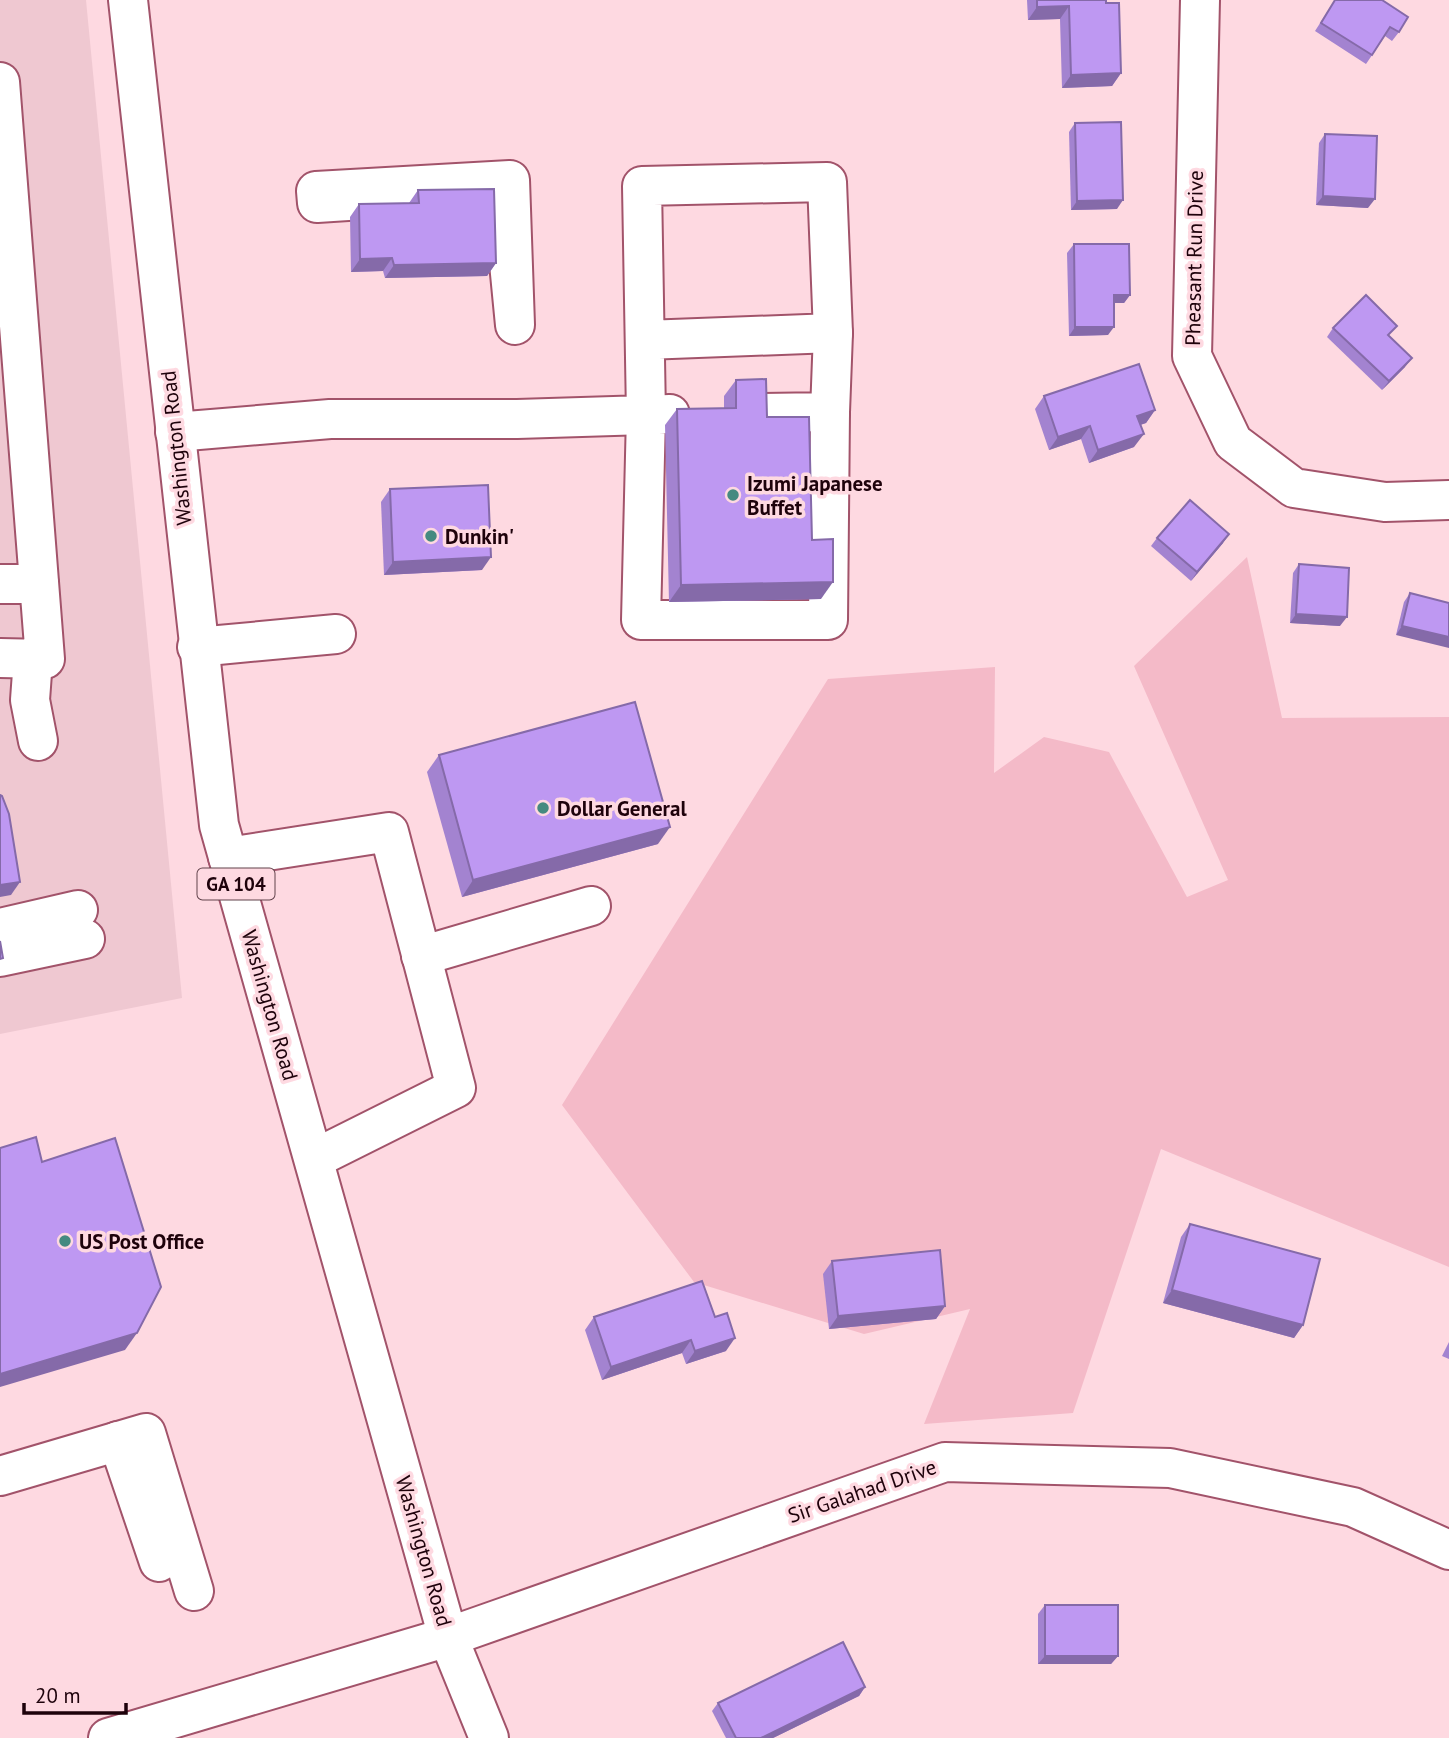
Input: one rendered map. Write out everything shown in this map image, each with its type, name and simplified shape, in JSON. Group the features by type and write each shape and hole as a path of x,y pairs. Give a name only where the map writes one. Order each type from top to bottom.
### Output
{"street":[{"name":"Washington Road","path":"128,0 197,647 219,825 448,1637 489,1738"},
{"name":"Pheasant Run Drive","path":"1200,0 1192,356 1233,442 1294,488 1385,502 1449,500"},
{"path":"0,82 12,379 46,659 16,658 30,700 38,741"},
{"path":"827,182 833,333 828,620 641,620 645,340 642,186 827,182"},
{"path":"317,203 502,191 515,325"},
{"path":"645,340 833,333"},
{"path":"754,413 830,412"},
{"path":"175,432 330,419 517,419 711,413"},
{"path":"0,584 39,584"},
{"path":"197,647 337,634"},
{"path":"228,857 389,832 456,1088 314,1159"},
{"path":"421,956 591,906"},
{"path":"0,912 80,918"},
{"path":"0,928 80,918"},
{"path":"0,944 80,918"},
{"path":"0,957 80,918"},
{"path":"0,1476 118,1441 146,1433 183,1595 150,1535 118,1441"},
{"name":"Sir Galahad Drive","path":"108,1738 448,1637 945,1462 1170,1468 1353,1507 1449,1550"}],"shaded area":[{"path":"0,0 86,0 182,998 0,1034"},
{"path":"1247,557 1282,718 1449,717 1449,1267 1161,1149 1073,1413 924,1424 970,1309 864,1334 694,1282 562,1105 828,679 995,667 994,773 1044,737 1109,752 1187,897 1228,880 1134,666"}],"building":[{"path":"1037,0 1106,0 1106,3 1119,3 1121,73 1071,75 1069,6 1037,7"},
{"path":"1335,0 1382,0 1408,17 1399,32 1390,27 1372,55 1321,23"},
{"path":"1121,122 1123,200 1077,201 1075,123"},
{"path":"1325,134 1377,136 1375,199 1323,196"},
{"path":"494,189 496,263 394,265 392,258 360,259 359,204 419,203 418,190"},
{"path":"1074,244 1129,244 1130,295 1114,295 1114,327 1075,327"},
{"path":"1366,295 1397,326 1388,335 1412,358 1389,381 1333,328"},
{"path":"1139,364 1155,410 1137,416 1144,434 1098,450 1090,426 1058,437 1044,396"},
{"name":"Izumi Japanese Buffet","path":"766,379 767,417 809,417 812,540 833,539 833,582 681,585 677,409 736,408 736,380"},
{"name":"Dunkin'","path":"488,485 491,557 393,562 390,489"},
{"path":"1190,500 1229,534 1197,572 1157,538"},
{"path":"1299,564 1349,568 1347,617 1296,614"},
{"path":"1410,593 1449,603 1449,637 1402,626"},
{"name":"Dollar General","path":"635,702 670,827 473,880 439,755"},
{"path":"0,795 9,814 20,882 0,885"},
{"name":"US Post Office","path":"36,1137 42,1162 115,1138 161,1287 137,1333 0,1374 0,1148"},
{"path":"1190,1224 1320,1259 1303,1325 1172,1290"},
{"path":"940,1250 945,1306 838,1316 832,1261"},
{"path":"702,1281 715,1317 727,1313 735,1338 695,1351 691,1340 611,1367 594,1317"},
{"path":"1045,1605 1118,1605 1118,1656 1045,1656"},
{"path":"843,1642 865,1687 761,1738 736,1738 718,1703"}],"place":[{"name":"Izumi Japanese Buffet","path":"733,495"},
{"name":"Dunkin'","path":"431,536"},
{"name":"Dollar General","path":"543,808"},
{"name":"US Post Office","path":"65,1241"}]}
